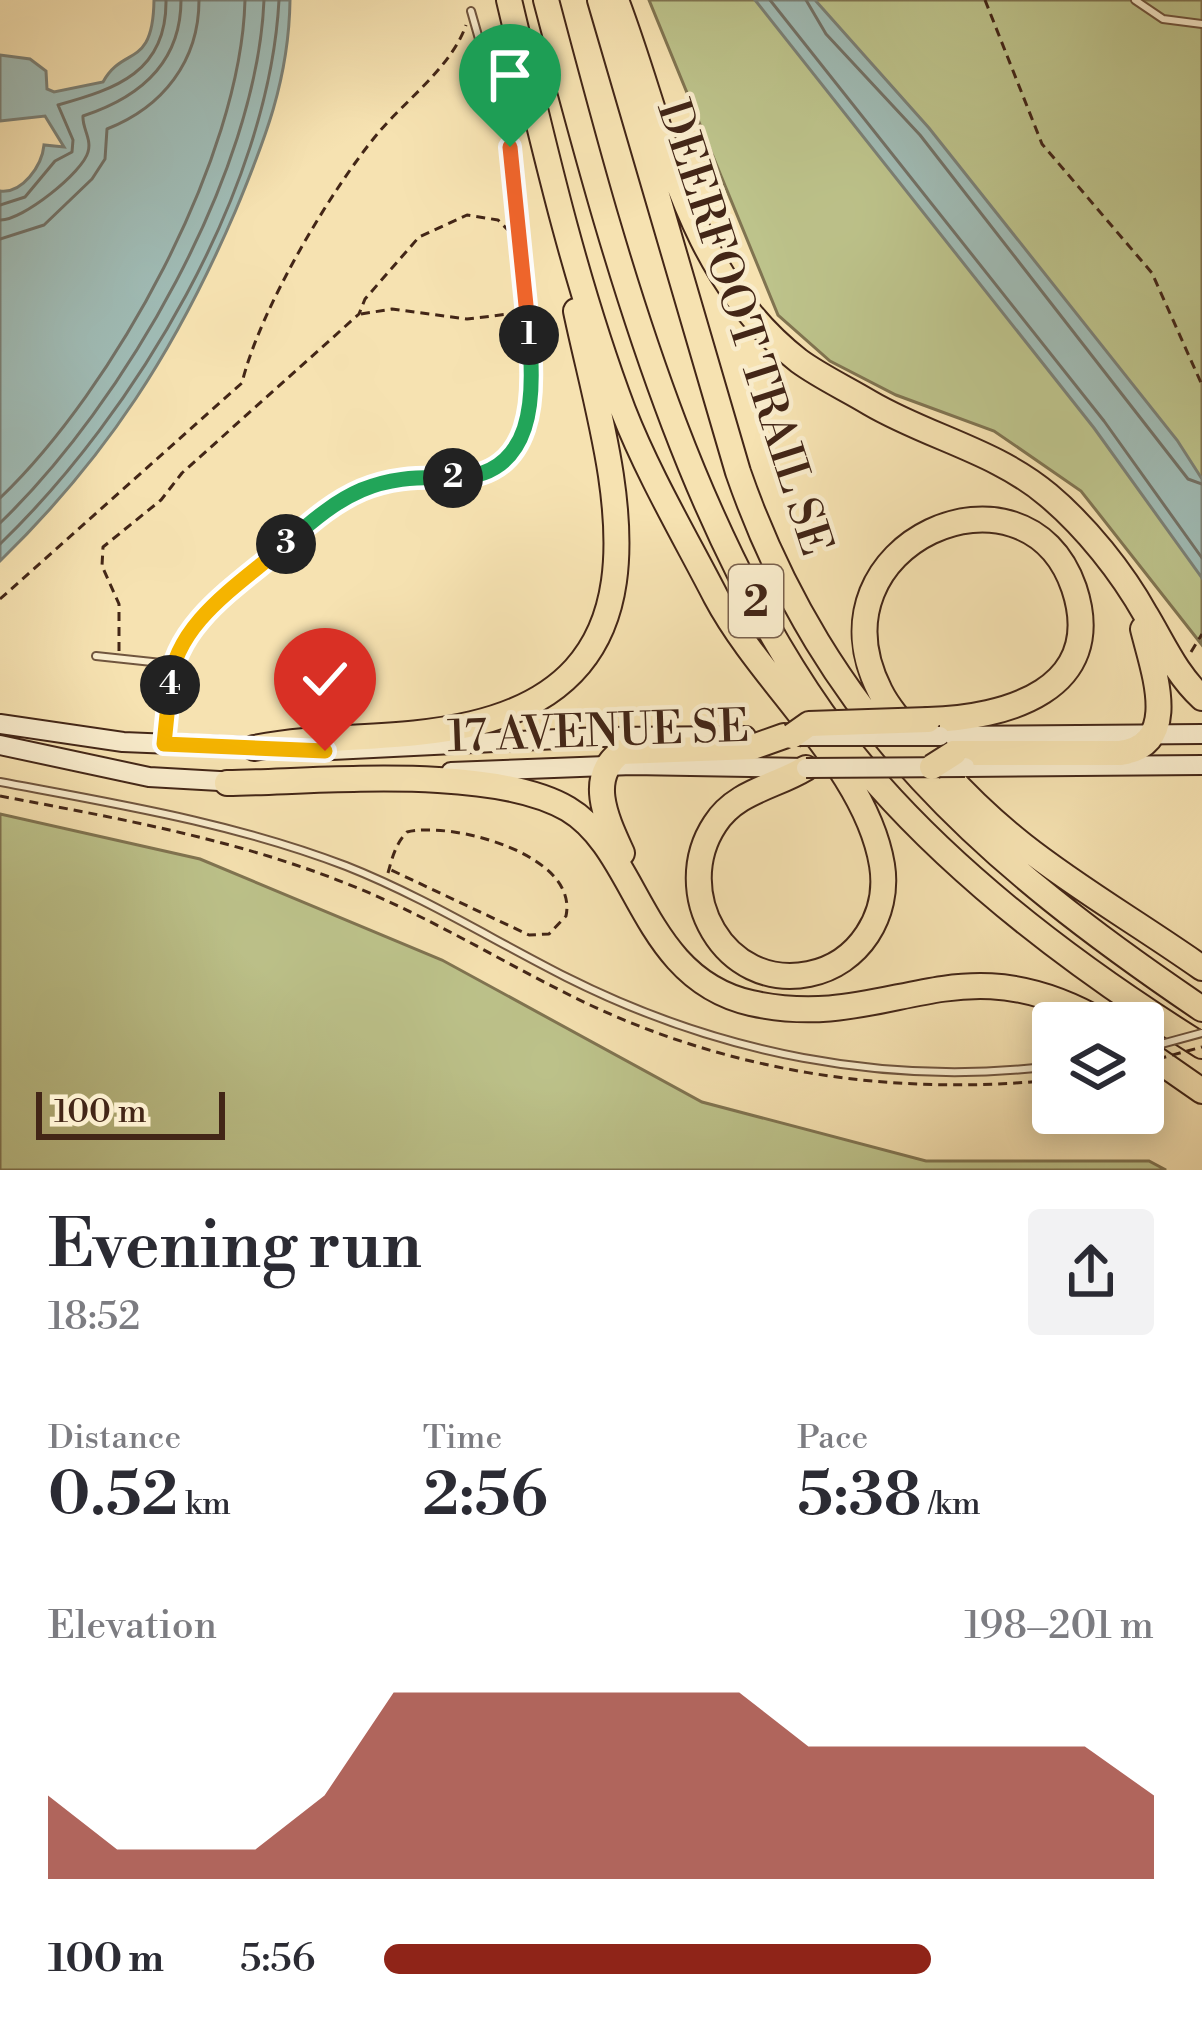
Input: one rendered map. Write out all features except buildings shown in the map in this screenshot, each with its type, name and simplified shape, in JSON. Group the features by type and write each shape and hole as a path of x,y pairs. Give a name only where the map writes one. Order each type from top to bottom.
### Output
{"highway":[{"path":"508,0 571,255 625,415 719,602 858,800 874,835 884,880 869,934 837,963 789,976 756,969 714,934 699,896 698,860 713,826 735,802 806,767"},
{"name":"DEERFOOT TRAIL SE","path":"546,0 651,361 697,478 786,656 876,782 939,847 1047,938 1202,1047"},
{"name":"DEERFOOT TRAIL SE","path":"600,0 739,472 764,542 820,650 922,783 966,830 1098,937 1202,1009"},
{"path":"616,0 669,166 712,264 753,318 801,362 880,408 1015,469 1081,524 1171,662 1202,698"},
{"path":"254,748 469,725 511,712 538,700 564,680 597,639 614,595 619,528 570,283 571,255"},
{"path":"932,767 947,744 1027,703 1054,682 1074,651 1080,611 1068,574 1046,545 1014,527 975,520 939,526 891,559 869,598 866,621 866,642 879,690 971,806 1058,876 1202,968"},
{"path":"674,954 610,825 601,784 604,766 632,747 754,747 808,724 947,744 1120,753 1144,748 1154,735 1159,712 1156,682 1126,588"},
{"path":"227,783 434,781 539,796 584,822 674,954 703,981 748,1002 824,1008 984,983 1038,991 1061,1002"},
{"path":"1164,1065 1202,1091"}],"main road":[{"name":"17 AVENUE SE","path":"0,724 164,744 325,751 598,737 788,736"},
{"path":"1154,735 1202,734"},
{"path":"947,744 1202,765"},
{"name":"17 AVENUE SE","path":"0,745 149,777 227,783 604,766 932,767"}],"lane":[{"path":"1136,0 1163,20 1202,24"},
{"path":"164,744 171,664 188,631 205,614 325,509 373,483 415,475 462,478 508,455 530,422 534,400 510,147 471,11"},
{"path":"96,656 171,664"},
{"path":"0,782 181,817 292,846 385,883 590,988 720,1039 882,1069 983,1072 1032,1068"},
{"path":"1164,1044 1202,1033"}],"path":[{"path":"983,0 1042,144 1152,274 1202,386"},
{"path":"0,599 242,383 250,350 333,190 446,58 471,11"},
{"path":"485,218 505,214 516,201"},
{"path":"118,658 121,623 102,566 103,547 161,500 182,473 359,314 365,298 401,263 419,236 466,215 497,220 520,241"},
{"path":"359,314 392,308 466,320 527,312"},
{"path":"1190,660 1202,634"},
{"path":"435,830 489,839 522,851 549,874 566,897 566,916 549,934 529,935 389,869 407,832 435,830"},
{"path":"1164,1058 1202,1047"}],"green space":[{"path":"649,0 1202,0 1202,645 1081,491 994,431 896,395 830,361 778,315"},
{"path":"0,814 200,859 442,960 702,1102 926,1161 1149,1161 1166,1170 0,1170"}],"water":[{"path":"154,0 290,0 285,56 273,109 235,212 163,355 106,441 0,561 0,191 16,188 30,177 44,145 64,147 45,116 0,121 0,55 30,59 46,71 47,89 54,92 103,82 119,63 143,47"},
{"path":"755,0 815,0 929,128 1177,440 1202,479 1202,578 1094,428"}],"route":[{"path":"325,751 164,744 171,664 188,631 325,509 352,492 397,477 478,474 508,455 517,443 530,422 534,400 510,147"}]}
